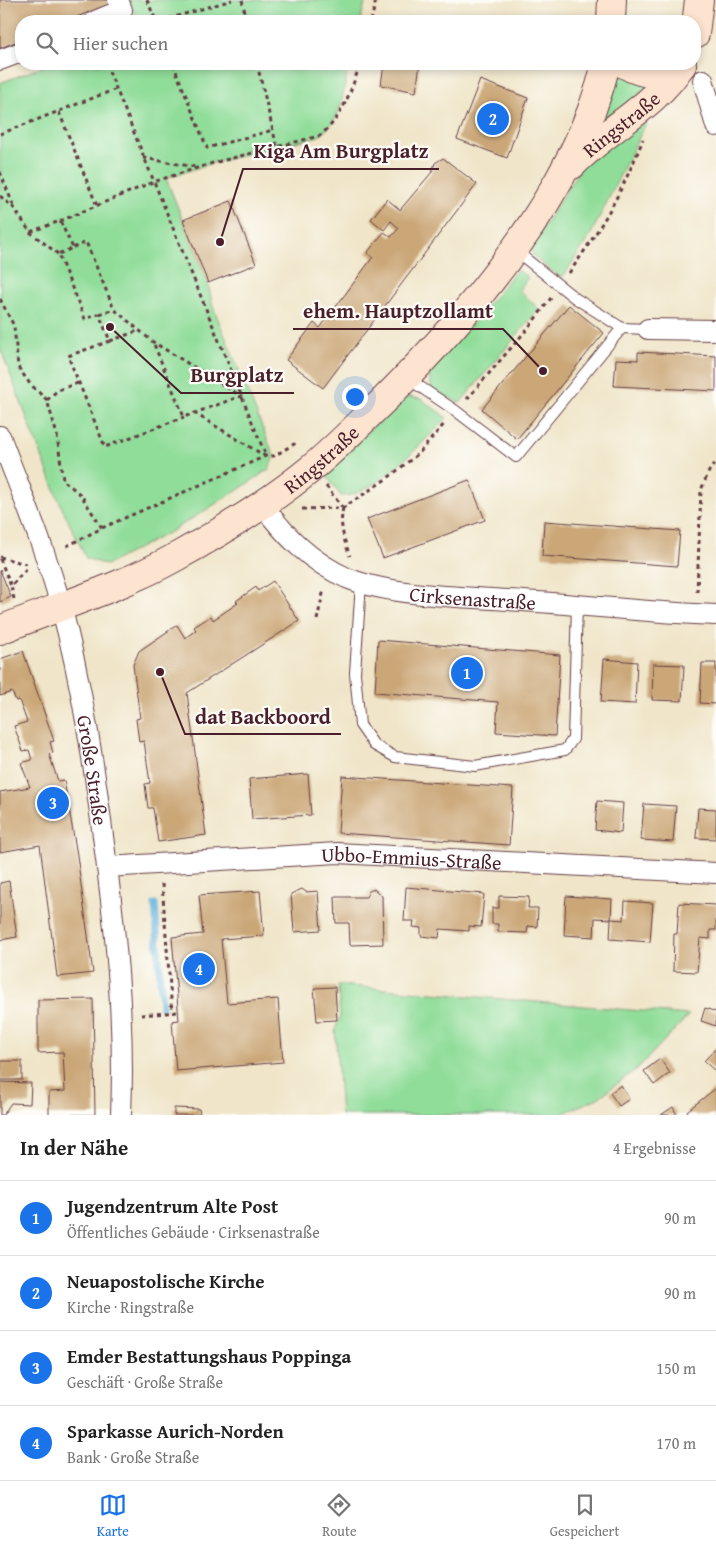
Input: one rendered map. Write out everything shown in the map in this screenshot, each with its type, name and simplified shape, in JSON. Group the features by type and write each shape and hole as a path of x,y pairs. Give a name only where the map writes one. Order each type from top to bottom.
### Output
{"street":[{"path":"611,15 612,0"},
{"path":"697,15 699,0"},
{"path":"104,15 120,5"},
{"path":"0,60 15,54"},
{"name":"Ringstraße","path":"10,626 120,584 174,558 262,504 312,468 407,377 467,312 514,250 557,181 590,113 604,70"},
{"name":"Ringstraße","path":"638,70 661,74 674,71 696,72"},
{"path":"696,72 716,126"},
{"name":"Ringstraße","path":"557,181 595,143 660,91 696,72"},
{"path":"648,329 716,330"},
{"name":"Große Straße","path":"0,436 38,561 61,607 89,740 107,867 120,992 122,1115"},
{"name":"Cirksenastraße","path":"262,504 284,533 308,555 333,571 361,583 392,590 706,615"},
{"name":"Ubbo-Emmius-Straße","path":"107,867 337,853 716,874"}],"lane":[{"path":"514,250 559,287 598,315 622,328 648,329"},
{"path":"407,377 456,411 516,457 622,328"},
{"path":"361,583 355,673 360,725 374,745 395,757 475,766 565,750 572,739 577,605"}],"path":[{"path":"147,0 153,15"},
{"path":"182,15 232,0"},
{"path":"242,0 246,15"},
{"path":"372,15 376,0"},
{"path":"108,70 266,456"},
{"path":"175,70 207,148 273,130"},
{"path":"258,70 277,148"},
{"path":"30,232 153,182 198,168 309,140 327,131 340,114 358,70"},
{"path":"0,134 116,89"},
{"path":"59,112 97,206"},
{"path":"308,508 343,508 389,478 419,453 529,328 604,223 618,197 646,130"},
{"path":"143,158 198,168"},
{"path":"0,172 14,208 30,232 58,254 85,319 114,309"},
{"path":"0,196 14,208"},
{"path":"60,221 73,248"},
{"path":"58,254 86,242 114,309 153,342 241,396"},
{"path":"0,299 14,326 18,367 30,384 48,400 57,435 63,480 81,495 102,528"},
{"path":"99,314 110,341"},
{"path":"140,330 68,356 104,447 241,396"},
{"path":"153,342 184,417"},
{"path":"48,400 58,390 78,382"},
{"path":"194,413 266,456"},
{"path":"11,586 38,561 102,528 266,456"},
{"path":"706,615 701,490 710,469 716,462"},
{"path":"343,508 341,519 343,538 361,583"},
{"path":"0,559 11,586 10,626"},
{"path":"318,620 324,589"},
{"path":"160,863 172,1012"},
{"path":"153,1014 178,1012"}],"green space":[{"path":"129,0 366,0 362,15 136,15"},
{"path":"34,70 348,70 338,112 334,121 319,136 213,163 166,178 208,283 213,307 274,456 269,469 241,488 172,531 106,565 86,558 61,506 0,348 0,83"},
{"path":"610,74 657,79 589,140"},
{"path":"651,113 590,236 562,278 535,258 531,250 534,242 581,167"},
{"path":"517,270 528,277 519,290 539,309 460,403 431,389 429,370 471,325"},
{"path":"404,396 421,399 447,418 398,466 383,478 368,488 354,494 341,496 325,474"},
{"path":"338,985 689,1015 638,1068 598,1098 559,1115 341,1115 335,1029 340,1017"}],"building":[{"path":"0,0 107,0 109,4 82,15 15,15 15,42 0,48"},
{"path":"383,70 419,70 416,92 381,85"},
{"path":"480,80 528,98 507,158 457,139"},
{"path":"443,158 477,184 323,388 286,360 314,323 320,328 373,257 367,253 384,232 391,237 399,228 391,221 384,230 371,219 387,199 400,210 432,172 435,163"},
{"path":"231,201 256,264 208,283 183,220"},
{"path":"569,305 604,333 517,439 482,409"},
{"path":"638,352 716,356 716,391 614,386 616,359 638,360"},
{"path":"469,480 485,520 383,558 367,519"},
{"path":"544,521 680,531 677,566 542,556"},
{"path":"0,570 11,597 0,602"},
{"path":"273,581 299,621 187,693 206,835 158,842 153,808 148,808 145,784 150,783 144,741 139,742 136,719 140,718 133,665 139,651 177,625 185,638 196,630 194,627 211,616 213,620 238,603 236,601 256,587 258,591"},
{"path":"378,640 560,655 555,736 496,732 498,702 375,692"},
{"path":"23,651 54,741 50,742 53,753 49,754 58,781 64,780 77,855 93,973 57,977 40,845 0,852 0,792 30,787 21,763 32,760 29,750 23,751 14,726 27,722 19,700 16,701 12,692 0,696 0,659"},
{"path":"604,659 637,662 635,704 601,702"},
{"path":"702,663 716,663 716,704 700,703"},
{"path":"653,664 684,665 682,701 652,700"},
{"path":"308,774 311,815 252,819 249,779"},
{"path":"342,776 513,788 509,845 338,833"},
{"path":"597,801 623,803 621,833 595,830"},
{"path":"644,804 676,806 673,842 641,840"},
{"path":"698,808 716,809 716,839 696,838"},
{"path":"9,881 17,937 0,940 0,883"},
{"path":"406,887 484,894 481,927 469,926 469,931 440,929 439,938 421,936 421,928 413,927 414,921 404,921"},
{"path":"302,889 306,892 318,891 321,930 294,932 291,894"},
{"path":"374,889 382,896 383,944 350,945 349,923 336,923 335,897 366,897 369,891"},
{"path":"260,891 264,936 221,939 227,1003 278,999 283,1062 176,1071 172,1021 179,1020 172,937 203,934 199,895"},
{"path":"499,896 529,897 528,908 538,908 537,927 528,926 527,933 498,932 498,924 492,924 492,908 499,908"},
{"path":"566,896 612,899 611,919 595,918 594,937 564,935"},
{"path":"625,901 653,903 650,942 610,939 611,919 624,920"},
{"path":"679,903 716,905 716,930 710,930 710,939 700,938 697,972 673,971 674,934 677,934"},
{"path":"335,987 337,1020 317,1021 314,988"},
{"path":"93,999 95,1115 49,1115 49,1092 65,1091 63,1052 38,1053 38,1000"},
{"path":"705,1008 716,1012 716,1026 701,1021"},
{"path":"716,1048 716,1072 704,1061"},
{"path":"660,1059 670,1073 654,1085 644,1071"},
{"path":"1,1061 22,1061 22,1080 1,1080"},
{"path":"0,1082 31,1083 30,1104 11,1103 3,1115 0,1115"},
{"path":"621,1085 629,1099 619,1106 610,1093"},
{"path":"716,1088 716,1115 689,1115 687,1111"},
{"path":"673,1107 677,1115 661,1115"},
{"path":"174,1108 199,1109 200,1115 174,1115"}],"waterway":[{"path":"155,904 162,1007"}],"place":[{"name":"Neuapostolische Kirche","path":"493,119"},
{"name":"Kiga Am Burgplatz","path":"220,242"},
{"name":"Burgplatz","path":"110,327"},
{"name":"ehem. Hauptzollamt","path":"543,371"},
{"name":"dat Backboord","path":"160,672"},
{"name":"Jugendzentrum Alte Post","path":"467,673"},
{"name":"Emder Bestattungshaus Poppinga","path":"53,803"},
{"name":"Sparkasse Aurich-Norden","path":"199,969"}]}
